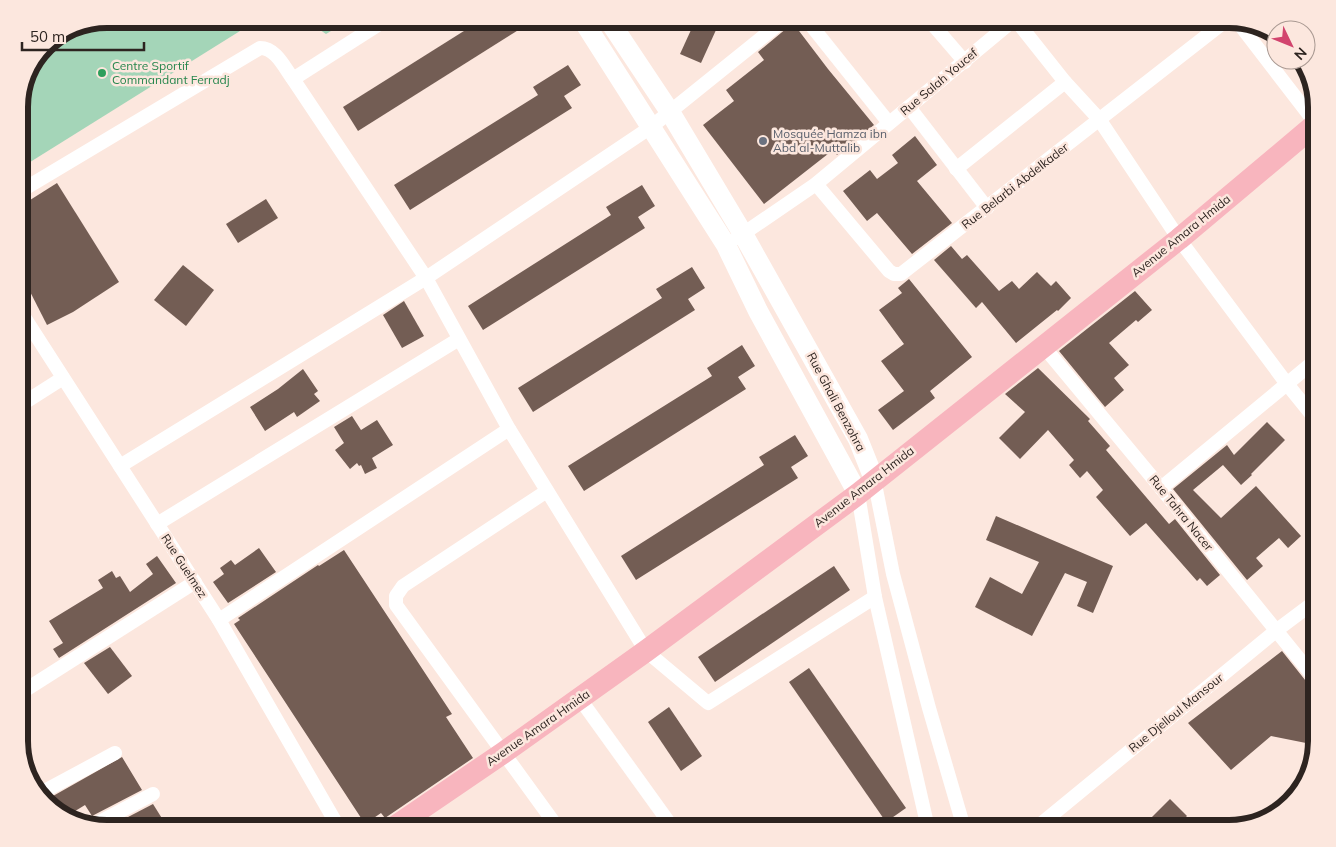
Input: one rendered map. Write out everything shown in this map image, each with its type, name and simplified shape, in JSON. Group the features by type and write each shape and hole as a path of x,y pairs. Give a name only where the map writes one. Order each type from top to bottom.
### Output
{"main road":[{"name":"Rue Ghali Benzohra","path":"588,28 726,245 758,311 866,486"},
{"name":"Rue Ghali Benzohra","path":"614,28 670,112 743,234 858,439 866,486"},
{"name":"Avenue Amara Hmida","path":"405,820 580,699 866,486 1179,239 1308,132"}],"street":[{"path":"293,79 373,28"},
{"path":"120,466 426,278 651,127 774,28"},
{"path":"813,28 889,124"},
{"path":"936,28 965,62"},
{"name":"Rue Salah Youcef","path":"726,245 816,184 1005,28"},
{"path":"1022,28 1065,82 1099,119 1179,239 1308,410"},
{"name":"Rue Belarbi Abdelkader","path":"816,184 890,271 894,274 901,274 1216,28"},
{"path":"1243,29 1308,112"},
{"path":"28,187 260,48 267,48 273,52 293,79 426,278 509,429 646,651 708,703 875,597"},
{"path":"956,169 1065,82"},
{"path":"909,107 987,208"},
{"name":"Rue Guelmez","path":"28,323 219,620 334,820"},
{"path":"157,524 459,339"},
{"name":"Rue Tahra Nacer","path":"1044,347 1308,670"},
{"path":"1161,488 1308,366"},
{"path":"28,400 63,378"},
{"path":"219,620 509,429"},
{"name":"Rue Ghali Benzohra","path":"866,486 875,597 926,820"},
{"name":"Rue Ghali Benzohra","path":"866,486 893,574 962,820"},
{"path":"547,491 403,586 396,596 396,606 552,820"},
{"path":"28,688 195,582"},
{"name":"Rue Djelloul Mansour","path":"1046,820 1277,630 1308,607"},
{"path":"580,699 666,820"},
{"path":"45,791 115,753"},
{"path":"103,820 153,794"}],"green space":[{"name":"Centre Sportif Commandant Ferradj","path":"245,28 28,163 29,91 41,63 63,41 91,29"},
{"path":"317,28 336,28 326,34"}],"building":[{"path":"469,28 520,29 358,131 343,107"},
{"path":"692,28 717,28 701,63 680,54"},
{"path":"787,28 797,28 874,125 837,155 833,150 764,204 703,125 734,101 726,90 764,60 758,52"},
{"path":"568,65 581,85 564,96 572,108 410,210 394,185 538,95 533,87"},
{"path":"915,136 937,165 917,181 952,223 912,254 877,213 867,221 843,191 870,170 877,179 898,163 892,155"},
{"path":"57,183 119,282 73,312 47,325 28,288 28,201"},
{"path":"642,185 655,206 638,217 645,228 483,330 468,306 611,215 606,207"},
{"path":"266,199 278,218 238,243 226,224"},
{"path":"951,246 962,259 967,255 999,291 1012,281 1019,289 1037,272 1051,286 1056,281 1071,298 1058,311 1016,343 982,302 976,308 934,260"},
{"path":"183,265 214,290 186,326 154,300"},
{"path":"692,267 705,288 688,299 695,310 533,412 518,388 662,298 656,289"},
{"path":"909,279 972,357 930,391 935,398 893,430 878,410 904,391 881,361 904,344 879,310 902,293 898,288"},
{"path":"1135,291 1152,310 1138,322 1136,320 1109,343 1129,365 1114,378 1124,390 1105,407 1059,351"},
{"path":"404,301 424,336 402,348 383,315"},
{"path":"742,345 755,366 738,377 746,389 584,491 568,466 712,376 707,368"},
{"path":"1038,368 1090,419 1088,421 1110,446 1106,450 1169,524 1175,519 1220,575 1207,586 1200,578 1197,581 1146,523 1130,536 1096,497 1103,490 1087,471 1080,478 1069,465 1074,460 1048,430 1020,459 999,438 1025,412 1005,394"},
{"path":"303,369 318,391 314,394 320,401 297,417 294,412 265,431 250,407 278,389"},
{"path":"352,416 361,430 377,420 393,445 372,458 377,468 365,474 361,465 359,466 357,463 350,469 335,450 344,443 334,427"},
{"path":"1267,422 1285,440 1252,475 1241,485 1223,465 1193,490 1221,518 1256,486 1301,536 1288,548 1279,538 1256,558 1263,566 1247,580 1173,489 1227,445 1234,455"},
{"path":"795,435 808,456 791,467 798,478 636,580 621,556 764,465 759,457"},
{"path":"996,516 1113,566 1093,613 1077,606 1087,582 1065,573 1032,636 975,607 990,577 1022,594 1039,562 986,540"},
{"path":"259,548 276,572 228,603 213,582 224,574 220,568 231,560 235,565"},
{"path":"344,550 452,714 446,717 473,758 385,818 381,813 371,820 362,820 234,624 240,620 238,618"},
{"path":"157,556 176,583 59,658 53,649 63,643 49,621 103,588 98,580 112,571 116,578 120,576 130,592 153,574 146,564"},
{"path":"834,566 850,590 715,682 698,657"},
{"path":"110,647 132,676 108,694 84,663"},
{"path":"1282,651 1308,684 1308,743 1271,736 1231,770 1188,723"},
{"path":"809,668 906,808 889,820 885,820 789,682"},
{"path":"669,707 702,756 681,771 648,722"},
{"path":"122,757 142,790 92,816 85,805 74,812 51,797"},
{"path":"1170,799 1187,816 1183,820 1155,820 1152,817"},
{"path":"153,804 163,820 122,820"}],"place":[{"name":"Centre Sportif Commandant Ferradj","path":"102,73"},
{"name":"Mosquée Hamza ibn Abd al-Muttalib","path":"763,141"}]}
